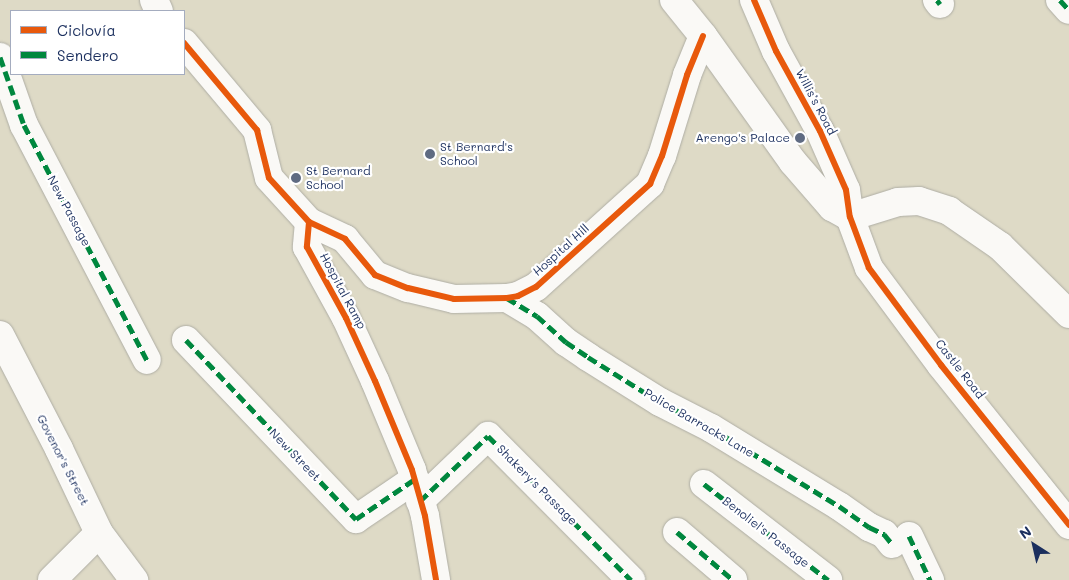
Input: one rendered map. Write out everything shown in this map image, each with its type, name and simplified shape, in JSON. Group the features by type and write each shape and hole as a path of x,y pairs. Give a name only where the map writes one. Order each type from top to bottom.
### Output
{"street":[{"path":"674,0 703,36 793,162 832,207 850,217 874,208 919,201 949,211 1000,246 1069,314"},
{"name":"Willis’s Road","path":"754,0 776,51 820,131 846,190 850,217"},
{"path":"1060,0 1069,10"},
{"name":"Hospital Hill","path":"309,222 346,239 375,275 408,288 454,300 518,296 536,287 650,184 662,156 688,75 703,36"},
{"path":"185,43 257,130 269,178 309,222"},
{"name":"New Passage","path":"0,57 24,125 147,360"},
{"name":"Castle Road","path":"850,217 869,268 941,365 1069,525"},
{"name":"Hospital Ramp","path":"309,222 308,247 346,318 401,440 417,490 436,580"},
{"name":"Police Barracks Lane","path":"507,298 537,316 566,342 588,357 660,402 711,428 839,506 868,527 901,540 930,580"},
{"name":"Govenor's Street","path":"0,335 59,449 99,533 134,580"},
{"name":"New Street","path":"186,340 356,519 417,490"},
{"name":"Shakery's Passage","path":"417,490 463,458 488,436 631,580"},
{"name":"Benoliel's Passage","path":"704,484 828,580"},
{"path":"677,532 734,580"},
{"path":"52,580 99,533"}],"marked path":[{"path":"937,0 940,4"},
{"path":"1060,0 1069,10"},
{"path":"0,57 24,125 147,360"},
{"path":"507,298 537,316 566,342 588,357 660,402 711,428 839,506 869,527 884,534 892,544"},
{"path":"186,340 356,519 415,479"},
{"path":"420,501 488,436 631,580"},
{"path":"704,484 828,580"},
{"path":"677,532 733,580"},
{"path":"909,536 930,580"}],"cycle path":[{"path":"754,0 776,51 820,131 846,190 850,217 869,268 941,365 1069,525"},
{"path":"309,222 345,239 375,275 408,288 454,299 518,296 536,287 650,184 662,156 687,75 703,36"},
{"path":"185,44 257,130 269,178 309,222 307,247 346,318 375,381 412,470 425,516 436,580"}],"place":[{"name":"Arengo's Palace","path":"800,138"},
{"name":"St Bernard's School","path":"430,154"},
{"name":"St Bernard School","path":"296,178"}]}
